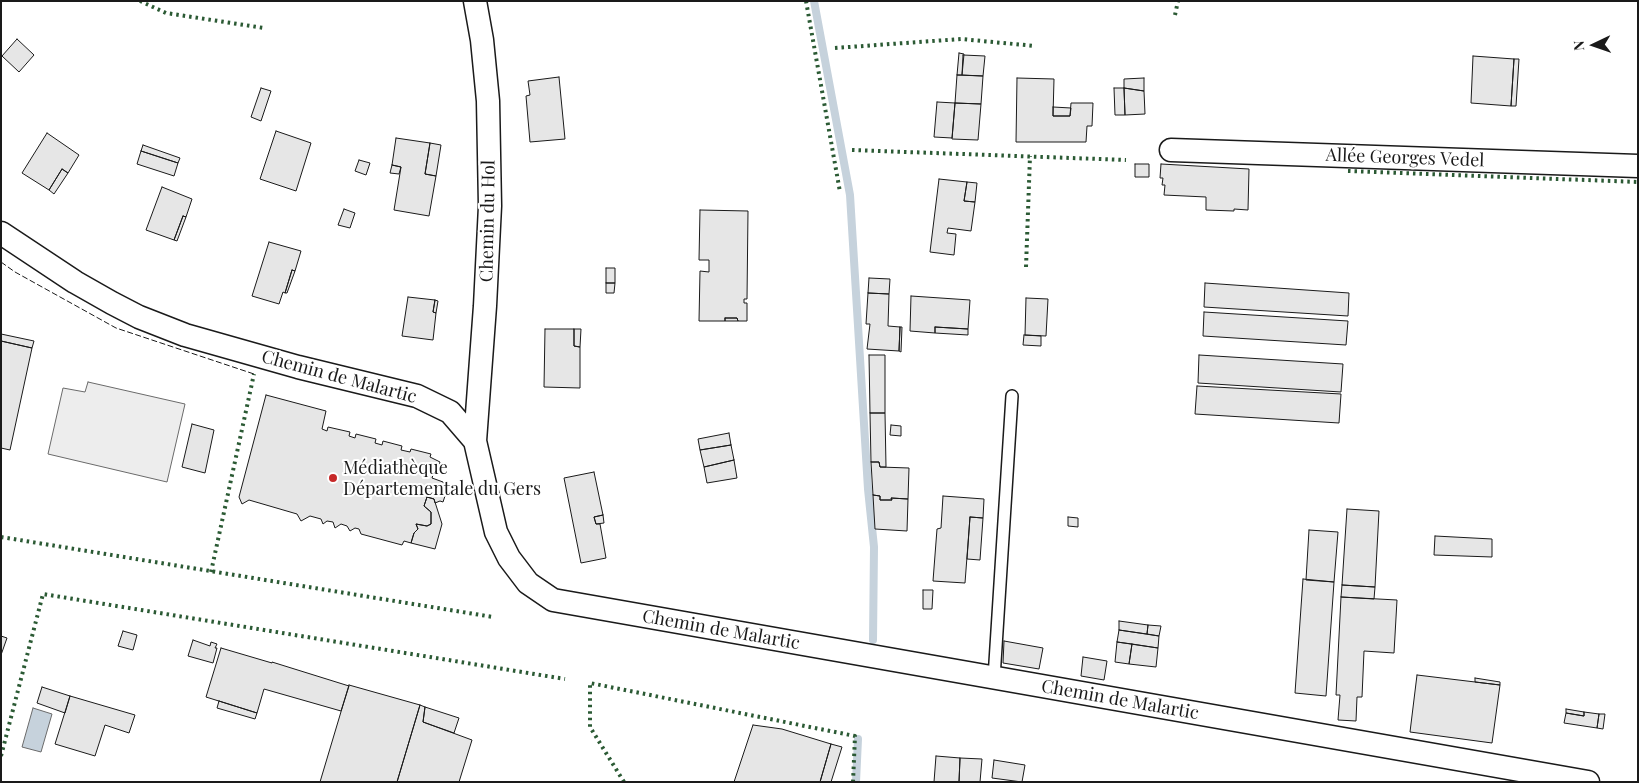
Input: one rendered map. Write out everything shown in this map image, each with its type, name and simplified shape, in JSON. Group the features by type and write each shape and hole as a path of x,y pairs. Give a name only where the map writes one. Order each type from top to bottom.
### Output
{"street":[{"name":"Chemin du Hol","path":"475,1 482,40 488,101 490,206 475,441"},
{"name":"Allée Georges Vedel","path":"1171,150 1638,166"},
{"name":"Chemin de Malartic","path":"1,233 75,282 112,304 139,317 185,335 223,346 298,367 417,396 450,412 475,441 496,532 509,558 528,583 553,600 1588,782"}],"lane":[{"path":"994,678 1012,396"}],"shaded area":[{"path":"88,382 185,404 167,482 48,454 63,388 85,392"},
{"path":"33,708 52,714 41,752 22,747"}],"building":[{"path":"17,39 34,55 19,72 2,56"},
{"path":"959,53 964,54 962,75 957,75"},
{"path":"963,55 985,56 983,76 962,75"},
{"path":"1473,56 1514,59 1511,106 1471,103"},
{"path":"1514,59 1519,59 1516,106 1511,106"},
{"path":"957,75 983,76 981,104 955,103"},
{"path":"559,77 565,139 530,142 526,96 530,95 528,81"},
{"path":"1017,78 1054,79 1053,116 1070,116 1071,103 1093,103 1092,126 1087,126 1086,142 1016,142"},
{"path":"1144,78 1144,91 1124,88 1124,79"},
{"path":"261,88 271,91 261,121 251,117"},
{"path":"1114,88 1124,88 1125,115 1115,115"},
{"path":"1124,88 1144,91 1145,114 1125,115"},
{"path":"937,102 955,103 952,138 934,137"},
{"path":"955,103 981,104 978,140 952,139"},
{"path":"1053,107 1071,108 1070,116 1053,116"},
{"path":"276,131 311,143 296,191 260,179"},
{"path":"47,133 79,155 68,173 62,169 49,190 22,173"},
{"path":"396,138 430,143 425,174 436,176 429,216 394,210 401,167 392,165"},
{"path":"430,143 441,145 436,176 425,174"},
{"path":"143,145 180,158 178,163 141,151"},
{"path":"141,151 178,163 174,176 137,164"},
{"path":"359,160 370,163 366,175 355,171"},
{"path":"1135,164 1149,164 1149,177 1135,177"},
{"path":"1161,164 1249,169 1248,210 1206,210 1206,197 1164,195 1165,185 1162,185 1163,178 1160,178"},
{"path":"392,165 401,167 399,174 390,173"},
{"path":"62,169 68,173 54,194 49,190"},
{"path":"939,179 967,182 964,201 975,202 971,231 948,228 947,233 956,234 954,255 930,252"},
{"path":"967,182 977,183 975,202 964,201"},
{"path":"162,187 192,199 186,217 183,216 174,240 146,230"},
{"path":"344,209 355,213 350,228 338,225"},
{"path":"700,210 748,211 747,299 744,299 744,303 747,303 747,321 738,321 737,318 725,318 725,321 699,321 700,271 709,272 709,260 699,260"},
{"path":"183,216 186,217 177,241 174,240"},
{"path":"269,242 301,251 295,271 292,270 285,293 283,292 279,304 252,296"},
{"path":"606,268 615,268 615,283 606,283"},
{"path":"292,270 295,271 287,293 285,293"},
{"path":"869,278 890,279 889,294 868,293"},
{"path":"606,283 615,283 614,293 606,293"},
{"path":"1205,283 1349,293 1348,316 1204,307"},
{"path":"868,293 889,294 888,326 900,327 899,351 867,349 870,324 866,324"},
{"path":"911,296 970,300 968,329 935,327 935,333 910,331"},
{"path":"408,297 435,300 433,312 436,313 433,340 402,336"},
{"path":"1026,298 1048,299 1046,336 1025,335"},
{"path":"435,300 438,301 436,313 433,312"},
{"path":"1204,312 1348,321 1346,345 1203,336"},
{"path":"725,318 737,318 738,321 725,321"},
{"path":"900,327 902,327 901,352 899,351"},
{"path":"935,327 968,329 968,335 935,333"},
{"path":"545,329 574,329 574,346 580,347 580,388 544,387"},
{"path":"574,329 581,329 580,347 574,346"},
{"path":"1,334 34,341 32,348 1,341"},
{"path":"1024,335 1041,336 1041,346 1023,345"},
{"path":"1,341 32,348 10,450 1,448"},
{"path":"869,355 885,355 885,413 870,413"},
{"path":"1199,355 1343,364 1341,392 1198,383"},
{"path":"1197,386 1341,394 1339,423 1195,414"},
{"path":"266,395 326,411 322,429 327,431 328,427 350,432 349,436 355,438 356,434 376,439 375,443 382,445 383,441 402,446 401,450 410,452 411,449 431,454 430,457 440,462 437,473 434,472 432,478 443,482 447,490 443,502 435,503 434,499 427,497 424,506 431,512 431,524 427,526 416,524 418,529 414,533 411,543 404,541 402,545 361,534 359,529 355,528 350,531 347,526 341,524 335,528 333,522 327,521 323,524 321,519 310,516 301,521 297,514 249,500 242,504 239,497"},
{"path":"870,413 885,413 886,467 880,467 879,462 871,462"},
{"path":"192,424 214,430 205,473 182,467"},
{"path":"891,425 901,426 901,436 890,435"},
{"path":"729,433 731,445 700,450 698,439"},
{"path":"731,445 734,460 704,467 700,450"},
{"path":"734,460 737,478 707,483 704,467"},
{"path":"871,462 879,462 880,467 909,468 908,499 891,498 892,500 880,500 880,496 873,495"},
{"path":"594,472 603,515 594,517 596,524 600,524 606,558 581,563 564,478"},
{"path":"873,495 880,496 880,500 892,500 891,498 908,499 907,531 875,529"},
{"path":"943,496 984,499 983,518 970,517 965,583 933,581 937,529 941,528"},
{"path":"427,497 434,499 442,524 435,549 411,543 414,533 418,529 416,524 427,526 431,524 431,512 424,506"},
{"path":"1347,509 1379,511 1375,587 1342,585"},
{"path":"603,515 604,523 596,524 594,517"},
{"path":"970,517 983,518 980,560 967,559"},
{"path":"1068,517 1078,518 1078,527 1068,526"},
{"path":"1309,530 1338,532 1334,582 1306,580"},
{"path":"1435,536 1492,539 1492,557 1434,555"},
{"path":"1303,579 1334,582 1326,696 1295,693"},
{"path":"1342,585 1375,587 1374,599 1341,597"},
{"path":"923,590 933,590 932,609 923,609"},
{"path":"1341,597 1397,600 1394,653 1364,651 1362,697 1357,697 1356,721 1338,720 1340,695 1336,695"},
{"path":"1119,621 1148,625 1147,634 1119,630"},
{"path":"1148,625 1161,626 1159,636 1147,634"},
{"path":"1119,630 1159,636 1158,648 1117,642"},
{"path":"123,631 137,635 133,650 118,646"},
{"path":"1,636 7,638 1,655"},
{"path":"193,640 210,646 211,642 217,644 213,663 188,656"},
{"path":"1004,641 1043,648 1039,669 1003,663"},
{"path":"1117,642 1132,644 1129,664 1115,662"},
{"path":"1132,644 1158,648 1156,667 1129,664"},
{"path":"221,648 349,686 341,711 264,689 257,713 206,697"},
{"path":"1083,657 1107,661 1104,680 1081,676"},
{"path":"1417,675 1500,685 1492,743 1410,732"},
{"path":"1475,678 1500,682 1500,685 1475,682"},
{"path":"349,685 420,705 397,782 320,782"},
{"path":"42,687 70,696 65,713 37,703"},
{"path":"70,696 135,715 129,733 105,725 95,756 55,744"},
{"path":"219,701 257,713 255,719 217,708"},
{"path":"420,705 425,707 423,722 472,740 459,782 397,782"},
{"path":"425,707 459,718 454,733 423,722"},
{"path":"1566,709 1584,712 1584,716 1566,713"},
{"path":"1584,712 1599,714 1597,728 1564,723 1566,713 1584,716"},
{"path":"1599,714 1605,714 1603,729 1597,728"},
{"path":"753,725 782,729 831,744 820,782 734,782"},
{"path":"831,744 842,747 831,782 820,782"},
{"path":"936,756 960,758 959,782 934,782"},
{"path":"960,758 982,759 980,782 959,782"},
{"path":"994,760 1025,765 1022,782 992,778"}],"waterway":[{"path":"814,1 850,195 868,489 874,547 873,640"},
{"path":"856,782 858,739"}],"hedge":[{"path":"140,1 166,13 264,28"},
{"path":"806,1 840,192"},
{"path":"1175,15 1178,1"},
{"path":"835,48 961,39 1035,46"},
{"path":"852,150 1126,160"},
{"path":"1026,267 1030,156"},
{"path":"1348,171 1638,182"},
{"path":"211,572 254,374"},
{"path":"1,537 493,617"},
{"path":"1,756 43,594 565,679"},
{"path":"624,782 590,727 590,683 855,736 853,782"}],"fence":[{"path":"1,262 15,272 116,328 254,374"}],"place":[{"name":"Médiathèque Départementale du Gers","path":"333,478"}]}
